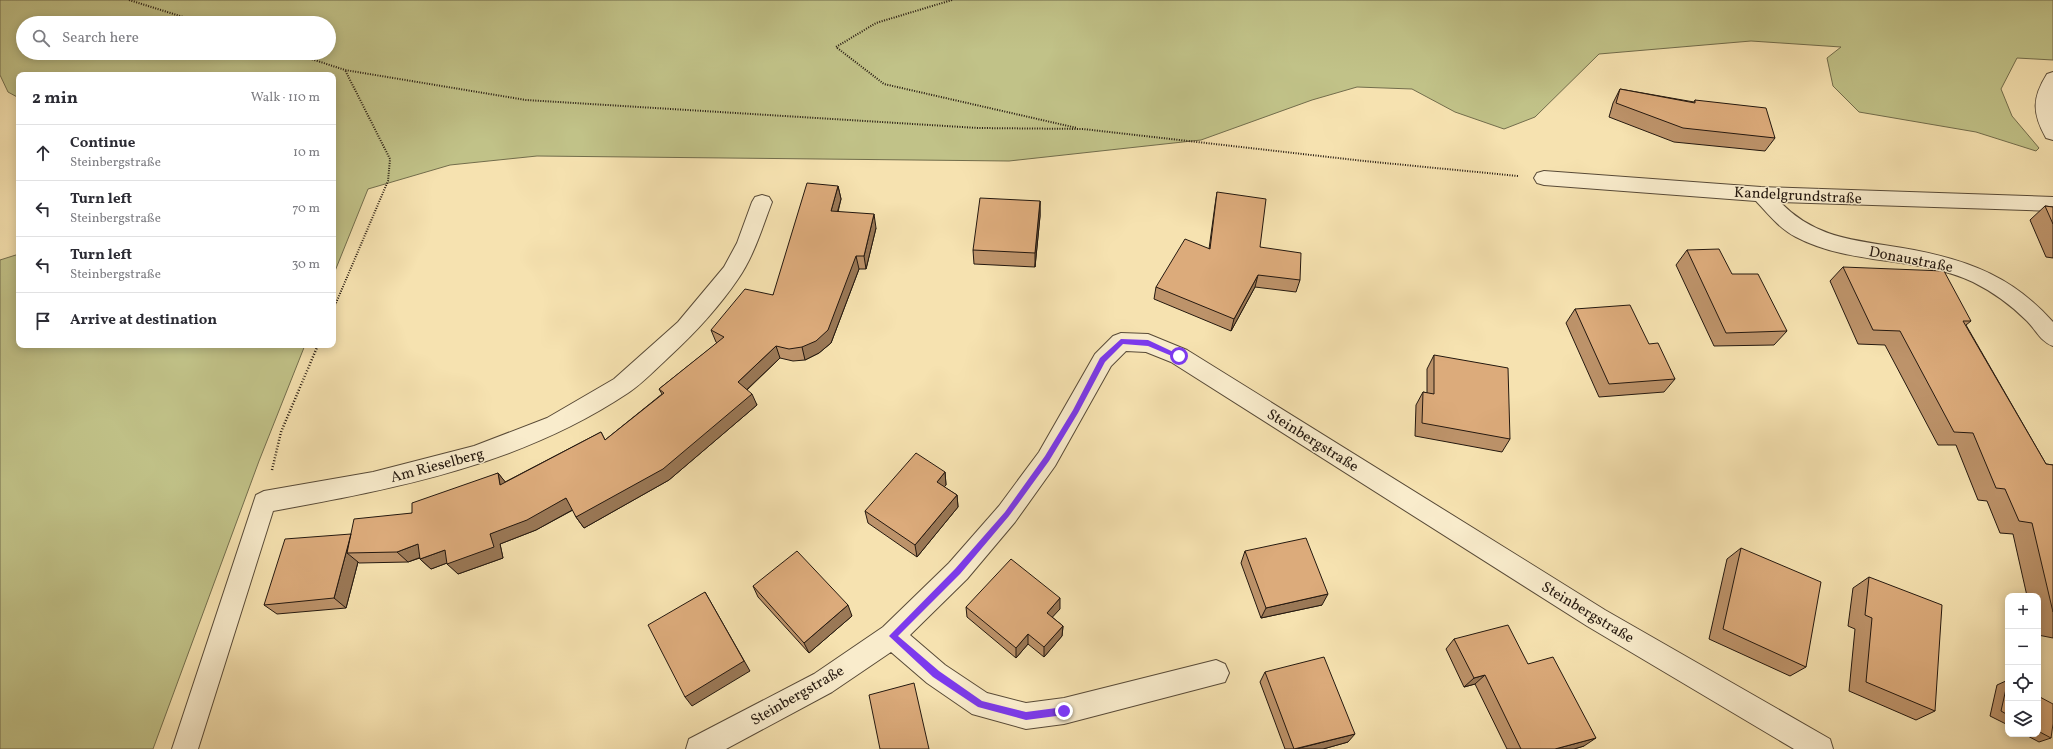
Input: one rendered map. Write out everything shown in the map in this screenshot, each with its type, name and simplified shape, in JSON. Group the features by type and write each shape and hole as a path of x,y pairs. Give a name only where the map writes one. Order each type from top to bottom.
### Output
{"street":[{"path":"2053,78 2046,89 2043,105 2046,122 2053,133"},
{"name":"Kandelgrundstraße","path":"1544,178 1761,194 2053,204"},
{"name":"Donaustraße","path":"1761,194 1785,219 1809,235 1858,249 1928,260 1966,270 1999,285 2043,324 2053,337"},
{"name":"Am Rieselberg","path":"264,502 373,482 475,456 555,425 622,386 686,328 731,273 746,243 762,202"},
{"name":"Steinbergstraße","path":"699,749 823,683 892,636 958,571 1007,514 1047,459 1076,412 1103,360 1121,342 1148,343 1179,356 1596,618 1820,749"},
{"path":"185,749 264,502"},
{"path":"892,636 936,674 981,705 1026,716 1064,711 1216,672"}],"path":[{"path":"129,0 180,16"},
{"path":"952,0 876,23 836,47 884,84 1083,129"},
{"path":"314,60 344,70 526,100 978,128 1083,129 1364,161 1544,178"},
{"path":"336,303 388,181 390,159 344,70"},
{"path":"264,502 281,432 317,348"}],"green space":[{"path":"0,0 2053,0 2053,60 2017,58 2001,89 2012,116 2039,148 2036,151 1976,132 1859,112 1833,86 1827,58 1841,47 1751,41 1599,54 1535,117 1504,129 1455,112 1412,89 1357,87 1312,100 1201,140 1009,161 537,156 450,165 368,189 336,269 336,72 16,72 16,96 8,92 0,75"},
{"path":"16,255 16,348 304,348 259,461 153,749 0,749 0,260"}],"building":[{"path":"1620,89 1695,103 1695,100 1766,108 1775,138 1683,128 1616,103"},
{"path":"807,183 838,186 831,211 874,214 864,256 856,256 828,330 816,341 802,347 789,349 776,346 738,382 752,394 663,469 576,517 566,498 527,520 490,534 494,547 447,564 445,550 420,559 418,544 397,552 347,553 354,519 412,513 412,503 498,473 500,485 601,432 605,440 664,393 659,389 724,337 711,330 745,289 773,295"},
{"path":"1217,192 1266,199 1260,247 1301,253 1300,280 1258,275 1234,319 1156,287 1185,239 1210,249"},
{"path":"980,198 1040,201 1035,253 973,250"},
{"path":"2045,206 2053,207 2053,224"},
{"path":"1719,249 1732,274 1758,274 1787,331 1726,333 1687,250"},
{"path":"1843,267 1944,271 1971,321 1963,321 2046,464 2053,465 2053,612 2032,523 2019,521 2005,489 1996,488 1973,433 1954,432 1900,331 1873,330"},
{"path":"1630,305 1649,344 1658,343 1675,379 1609,384 1575,309"},
{"path":"1434,355 1508,368 1510,439 1422,423 1423,392 1434,394"},
{"path":"916,453 945,472 937,482 957,495 915,545 865,511"},
{"path":"351,534 334,598 264,605 285,539"},
{"path":"1306,538 1328,594 1266,608 1245,551"},
{"path":"1741,548 1821,582 1806,667 1723,629"},
{"path":"797,551 848,605 804,643 753,586"},
{"path":"1011,559 1060,598 1047,613 1063,626 1044,647 1028,634 1016,648 966,607"},
{"path":"1869,577 1942,605 1935,711 1866,682 1872,618 1865,615"},
{"path":"705,592 744,661 685,697 648,625"},
{"path":"1508,625 1528,664 1553,657 1596,738 1555,749 1521,749 1485,675 1474,678 1454,639"},
{"path":"1324,657 1355,734 1294,749 1265,672"},
{"path":"914,683 929,749 880,749 869,695"},
{"path":"2005,693 2005,713 2001,711"},
{"path":"2041,698 2053,704 2051,738 2041,733"}],"route":[{"path":"1064,711 1026,716 981,705 936,674 892,636 958,571 1007,514 1047,459 1076,412 1103,360 1121,342 1148,343 1179,356"}]}
